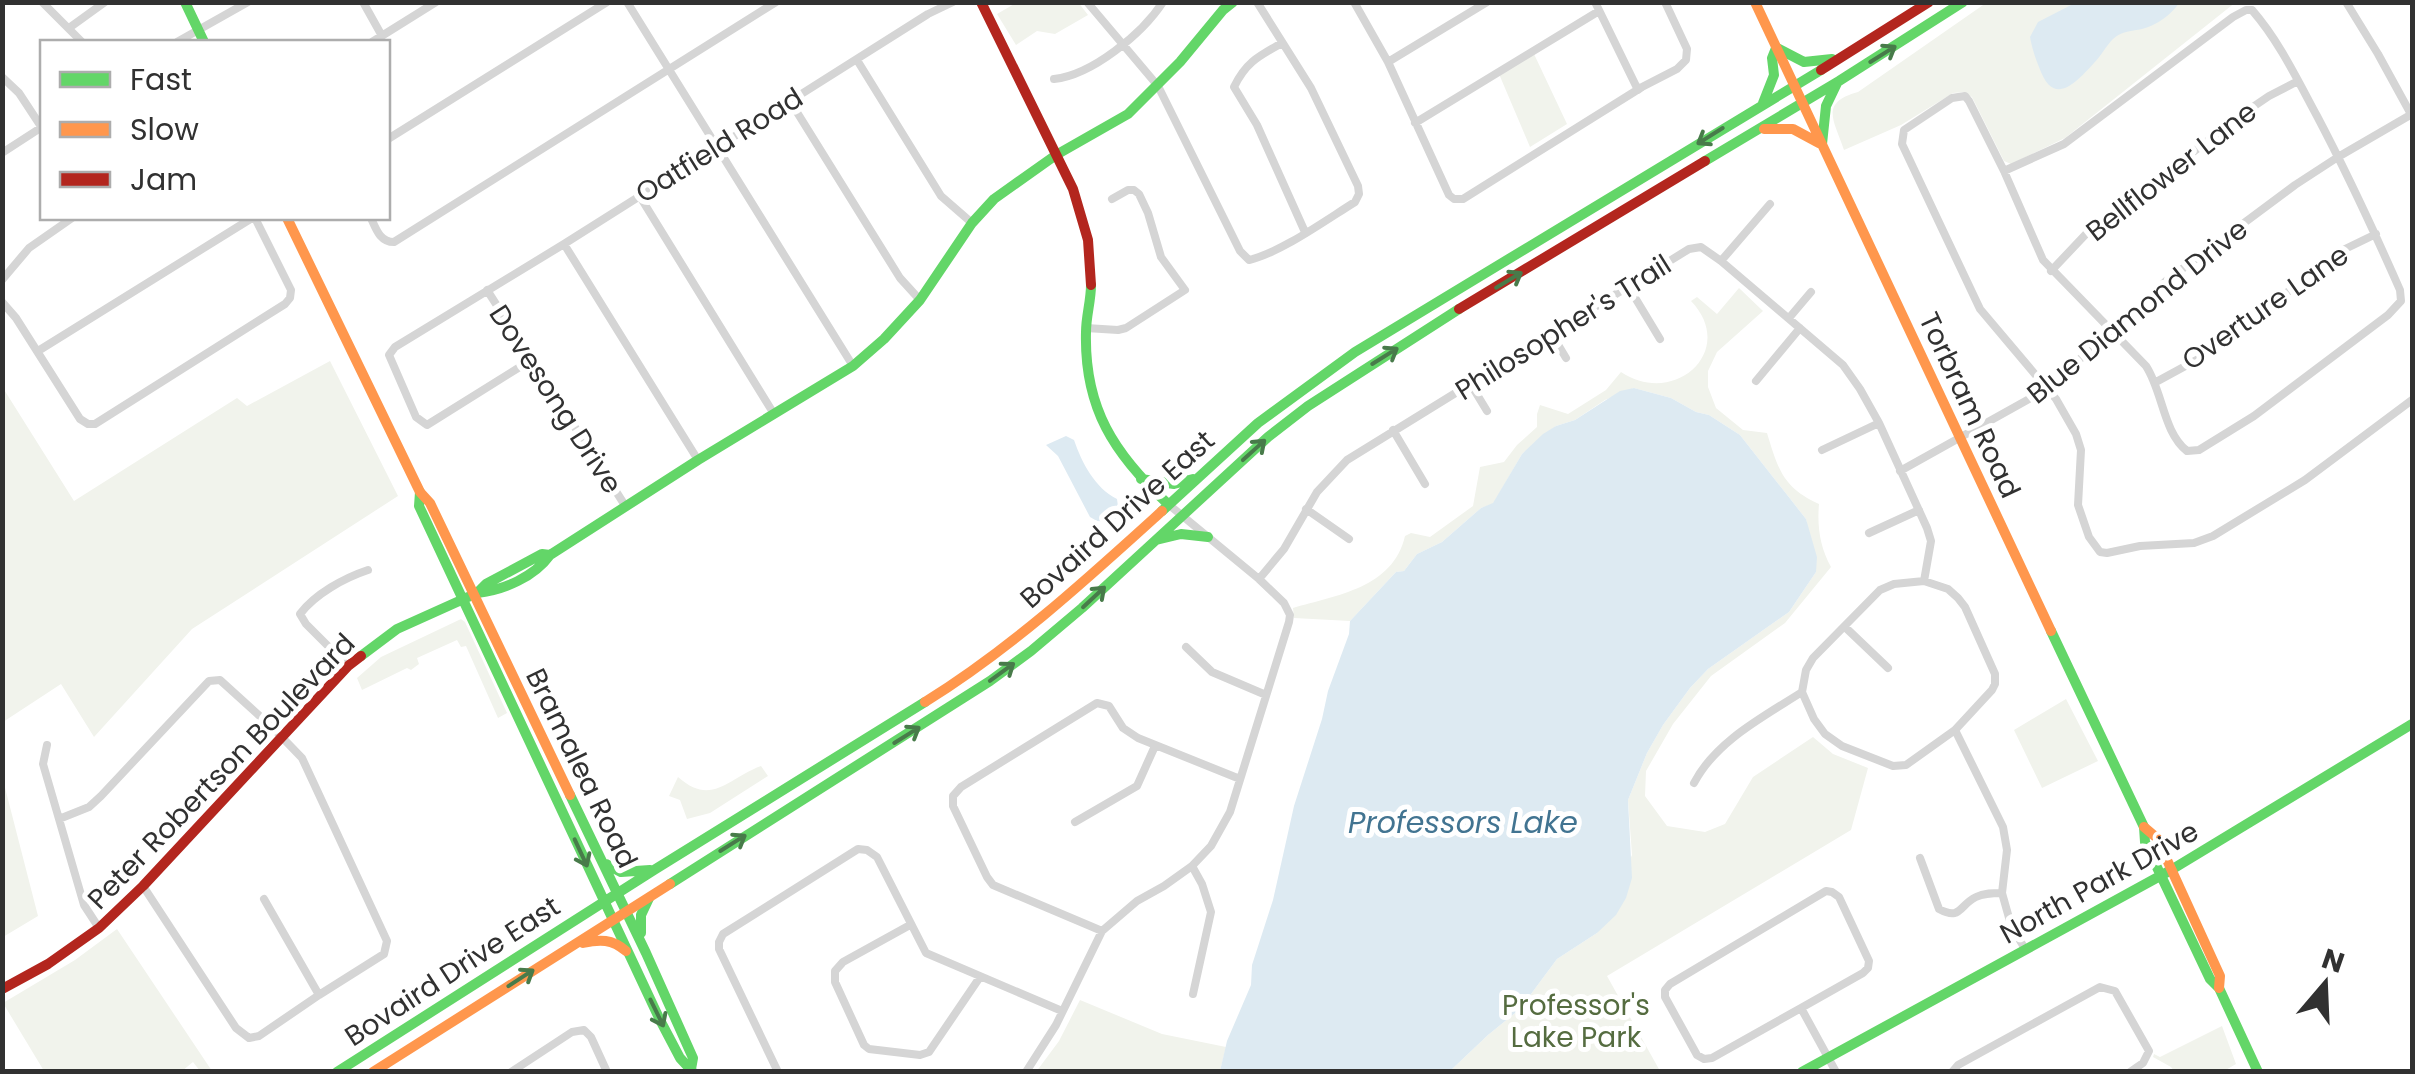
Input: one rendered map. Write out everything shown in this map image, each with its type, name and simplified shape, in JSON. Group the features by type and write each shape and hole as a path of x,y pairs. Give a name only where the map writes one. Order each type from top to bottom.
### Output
{"main road":[{"path":"185,2 203,40"},
{"path":"980,2 1074,189 1085,220 1091,246 1086,328 1094,405 1110,439 1140,479 1168,504"},
{"name":"Peter Robertson Boulevard","path":"2,989 48,964 99,928 348,666 397,629 471,595 489,593 517,580 547,561 550,554 853,366 920,300 972,223 994,199 1056,155 1128,114 1232,2"},
{"name":"Torbram Road","path":"1755,2 2144,828 2156,838 2166,873 2210,979 2220,988 2258,1072"},
{"name":"Bovaird Drive East","path":"337,1072 977,669 1056,608 1258,423 1355,352 1928,2"},
{"name":"Bovaird Drive East","path":"373,1072 990,681 1082,608 1268,437 1308,406 1964,2"},
{"path":"1762,104 1774,75 1772,58 1776,47 1804,62 1842,57"},
{"path":"1758,130 1793,130 1822,145 1826,106 1837,82"},
{"name":"Bramalea Road","path":"288,220 420,492 419,506 471,595 602,859 693,1058 691,1070"},
{"path":"1140,479 1174,484 1197,478"},
{"path":"1155,540 1180,534 1208,537"},
{"name":"Bramalea Road","path":"471,595 628,954 680,1058 691,1070"},
{"name":"North Park Drive","path":"1802,1072 2166,873 2412,724"},
{"path":"602,859 609,868 622,873 654,870"},
{"path":"646,953 639,920 650,895"},
{"path":"572,946 603,939 618,944 628,954"}],"street":[{"path":"42,2 80,40"},
{"path":"69,28 106,2"},
{"path":"180,40 248,2"},
{"path":"363,2 382,36"},
{"path":"375,40 436,2"},
{"path":"390,138 607,2"},
{"path":"627,2 853,366"},
{"path":"371,220 380,237 394,242 776,2"},
{"name":"Oatfield Road","path":"530,360 430,424 423,424 417,420 390,360 392,350 953,2"},
{"path":"1087,2 1158,86 1240,251 1249,260 1305,232 1355,202 1359,194 1311,88 1256,2"},
{"path":"1054,79 1085,70 1122,44 1152,19 1163,2"},
{"path":"1369,2 1356,6 1388,62 1454,199 1463,199 1686,60 1687,48 1664,2"},
{"path":"1388,62 1488,2"},
{"path":"2346,2 2412,115"},
{"path":"1415,123 1597,7 1638,90"},
{"path":"2004,171 2064,144 2232,17 2252,10 2298,81 2400,290 2400,304 2388,315 2254,416 2199,450 2187,451 2171,429 2156,382 2146,366 2043,260 1970,101 1965,96 1952,98 1904,130 1902,144 1980,309 2056,399 2076,434 2080,450 2078,504 2100,552 2194,543 2213,536 2305,480 2412,400"},
{"path":"1282,43 1252,60 1234,88 1257,125 1305,232"},
{"path":"857,60 940,196 972,223"},
{"path":"2,77 18,92 40,125"},
{"name":"Bellflower Lane","path":"2051,270 2112,214 2244,113 2298,81"},
{"path":"790,102 900,278 920,300"},
{"name":"Blue Diamond Drive","path":"1900,472 2047,389 2166,281 2295,185 2412,115"},
{"path":"2,154 40,129"},
{"path":"1086,328 1126,328 1186,290 1161,257 1139,194 1128,190 1112,199"},
{"path":"639,195 774,414"},
{"path":"1770,204 1721,261 1843,365 1860,389 1879,423 1930,541 1924,580"},
{"path":"2,280 29,248 69,220"},
{"path":"38,352 250,220"},
{"path":"2,302 80,419 88,424 102,422 290,298 291,290 254,220"},
{"name":"Overture Lane","path":"2156,382 2202,357 2343,250 2376,234"},
{"path":"564,244 698,460"},
{"name":"Philosopher's Trail","path":"1259,579 1284,550 1328,477 1347,460 1689,249 1701,248 1721,261"},
{"path":"1628,286 1660,339"},
{"name":"Dovesong Drive","path":"487,290 626,507"},
{"path":"1788,318 1811,292"},
{"path":"1756,381 1800,328"},
{"path":"1551,333 1566,358"},
{"path":"1470,384 1487,411"},
{"path":"1822,450 1879,423"},
{"path":"1393,430 1425,484"},
{"path":"1026,1072 1102,931 1137,901 1192,866 1211,846 1230,812 1290,614 1259,579 1168,504"},
{"path":"1306,509 1350,540"},
{"path":"1868,534 1919,510"},
{"path":"348,666 300,614 308,603 368,570"},
{"path":"1924,580 1948,590 1965,608 1995,674 1995,684 1956,730 1906,765 1893,766 1842,746 1825,734 1802,692 1813,658 1880,590 1924,580"},
{"path":"1845,627 1888,668"},
{"path":"1186,647 1212,672 1266,694"},
{"path":"59,820 89,807 209,680 220,680 302,758 387,941 384,954 259,1036 249,1038 236,1028 143,886"},
{"path":"1694,783 1702,768 1745,729 1802,692"},
{"path":"1102,931 993,885 953,806 960,787 1097,702 1110,706 1123,728 1155,746 1240,780"},
{"path":"1956,730 2003,828 2007,850 2002,892 2011,925 2026,949"},
{"path":"47,745 43,764 84,905 99,928"},
{"path":"1074,822 1137,786 1155,746"},
{"path":"778,1072 719,942 724,934 858,849 877,856 926,953 1062,1011"},
{"path":"1920,858 1939,910 1948,914 1956,914 1974,897 2002,892"},
{"path":"1192,866 1211,912 1192,994"},
{"path":"1826,891 1832,892 1854,929 1869,961 1868,968 1802,1008 1704,1059 1697,1055 1664,997 1670,984 1796,908 1826,891"},
{"path":"264,899 319,995"},
{"path":"910,925 835,971 835,982 869,1049 929,1052 980,977"},
{"path":"1952,1072 1958,1065 2100,987 2114,991 2149,1051 2143,1064 2130,1072"},
{"path":"1802,1008 1836,1072"},
{"path":"511,1072 572,1032 584,1030 607,1072"}],"green space":[{"path":"1078,2 1088,15 1055,34 1037,31 1016,45 997,14 1016,3"},
{"path":"2236,2 2065,138 2011,164 2004,161 1972,97 1963,92 1953,93 1901,125 1844,150 1834,121 1838,101 1858,92 1986,3"},
{"path":"1534,54 1567,124 1530,147 1499,74"},
{"name":"Professor's Lake Park","path":"1739,288 1763,311 1717,352 1708,371 1708,387 1716,408 1743,430 1767,433 1784,476 1797,491 1819,504 1820,537 1831,567 1785,623 1711,676 1673,724 1646,771 1645,796 1667,826 1705,832 1725,824 1753,777 1813,737 1833,754 1868,768 1851,830 1607,976 1660,1071 1450,1071 1520,1009 1557,959 1597,933 1632,855 1628,800 1647,753 1663,725 1708,669 1789,612 1816,572 1806,519 1740,435 1671,398 1634,388 1556,426 1522,454 1493,504 1481,508 1442,542 1417,554 1350,621 1294,618 1293,608 1361,587 1389,567 1405,536 1411,533 1430,537 1473,506 1480,467 1504,462 1537,427 1540,405 1568,414 1606,390 1621,372 1641,381 1661,383 1694,368 1704,354 1707,338 1704,320 1691,301 1697,297 1717,314"},
{"path":"330,361 398,496 192,629 94,737 61,684 3,722 3,388 74,501 237,398 247,406"},
{"path":"461,619 507,713 498,718 466,646 461,647 457,640 417,658 419,664 411,670 407,668 362,690 357,678 381,657"},
{"path":"2066,699 2098,761 2042,788 2014,730"},
{"path":"761,766 768,776 710,813 687,819 680,800 669,796 678,777 690,786 711,790"},
{"path":"2,776 38,916 3,937 2,937"},
{"path":"117,929 212,1071 200,1071 193,1062 182,1071 44,1071 3,1003 75,960"},
{"path":"1080,1000 1162,1034 1226,1047 1220,1071 1036,1072 1059,1041"},
{"path":"2222,1026 2236,1064 2224,1071 2174,1071 2153,1057 2160,1057"}],"water":[{"path":"2075,3 2179,3 2158,22 2116,36 2079,79 2057,89 2045,79 2030,37 2038,22"},
{"name":"Professors Lake","path":"1634,388 1671,398 1740,435 1806,519 1817,557 1816,572 1789,612 1708,669 1663,725 1647,753 1628,800 1632,878 1616,915 1597,933 1557,959 1520,1009 1450,1071 1220,1071 1227,1041 1251,985 1252,965 1273,900 1294,806 1350,621 1417,554 1442,542 1481,508 1493,503 1522,454 1543,434 1575,420 1620,391"},
{"path":"1066,436 1074,440 1096,482 1117,499 1119,514 1113,522 1090,517 1058,456 1046,445"}],"traffic: fast":[{"path":"185,2 203,40"},
{"path":"361,656 397,629 477,593 486,584 542,554 550,555 853,366 920,300 972,223 994,199 1056,155 1128,114 1233,2"},
{"path":"1705,161 1963,2"},
{"path":"1763,103 1774,75 1772,58 1776,48"},
{"path":"1777,48 1804,62 1832,59"},
{"path":"1162,511 1258,423 1355,352 1821,70"},
{"path":"1822,144 1826,106 1837,83"},
{"path":"1091,285 1087,359 1097,407 1118,448 1168,504"},
{"path":"670,884 990,681 1082,608 1268,437 1308,406 1459,309"},
{"path":"1141,479 1174,484 1193,479"},
{"path":"420,492 419,506 660,1020 680,1058 692,1071"},
{"path":"1156,540 1181,534 1208,537"},
{"path":"477,593 518,581 550,555"},
{"path":"2051,631 2144,827 2145,842 2258,1072"},
{"path":"337,1072 925,702"},
{"path":"1802,1072 2171,870 2412,724"},
{"path":"570,795 693,1058 691,1069"},
{"path":"606,864 621,872 650,870"},
{"path":"641,933 641,915 649,898"}],"traffic: slow":[{"path":"1755,2 2051,631"},
{"path":"1764,129 1793,129 1819,143"},
{"path":"288,220 570,795"},
{"path":"925,702 1018,636 1162,511"},
{"path":"2144,827 2157,838 2220,976 2219,988"},
{"path":"373,1072 670,884"},
{"path":"583,943 606,941 626,951"}],"traffic: jam":[{"path":"981,2 1073,189 1088,240 1091,285"},
{"path":"1821,70 1929,2"},
{"path":"1459,309 1705,161"},
{"path":"2,989 48,964 99,928 361,656"}]}
